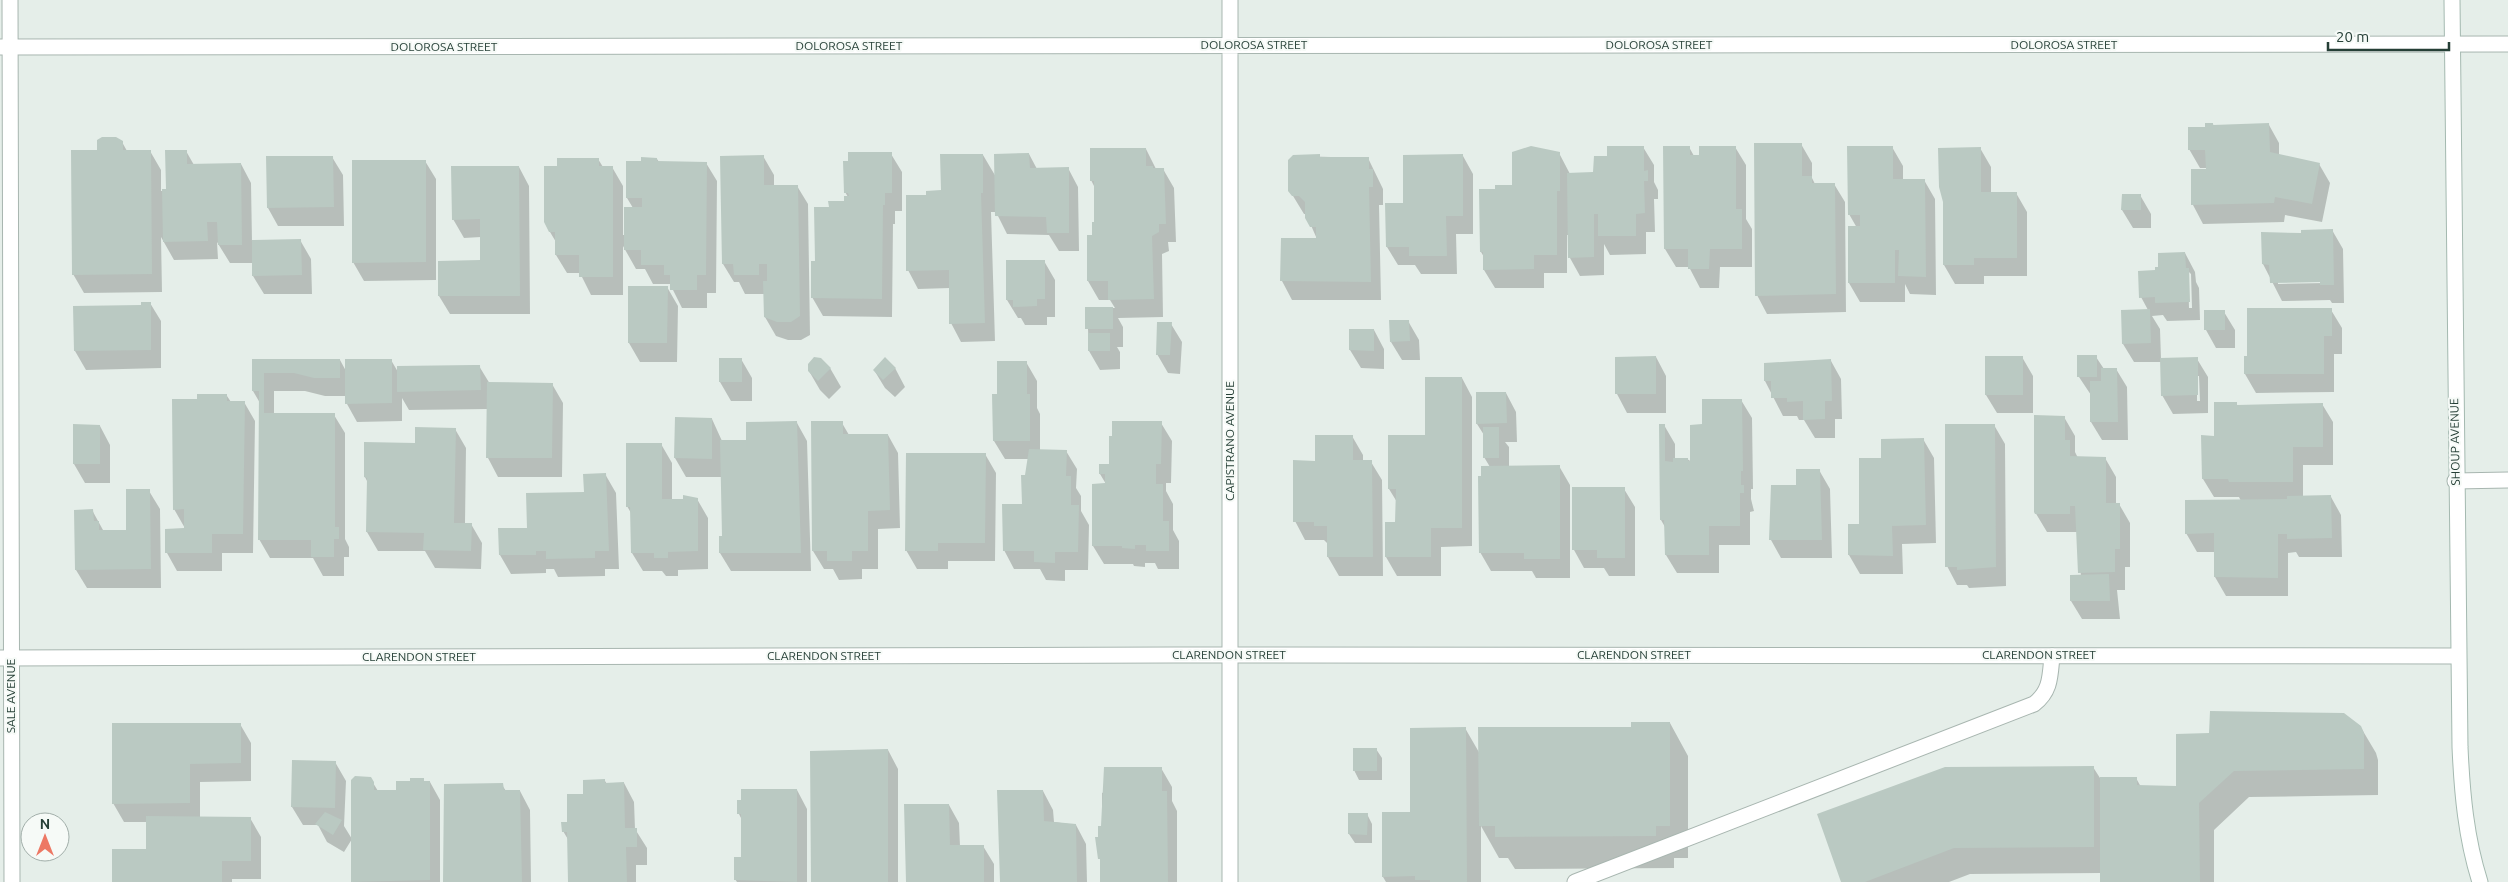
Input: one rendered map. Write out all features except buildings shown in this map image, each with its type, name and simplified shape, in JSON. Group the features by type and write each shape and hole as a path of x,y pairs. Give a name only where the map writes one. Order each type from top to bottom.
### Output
{"street":[{"name":"SALE AVENUE","path":"10,0 5,47 6,658 12,882"},
{"name":"CAPISTRANO AVENUE","path":"1230,0 1230,882"},
{"name":"SHOUP AVENUE","path":"2452,0 2458,656 2463,804 2470,850 2480,882"},
{"name":"DOLOROSA STREET","path":"5,47 2508,44"},
{"path":"2456,481 2508,480"},
{"name":"CLARENDON STREET","path":"6,658 1230,655 2458,656"},
{"path":"1576,882 2034,704 2043,697 2049,686 2052,656"}]}
